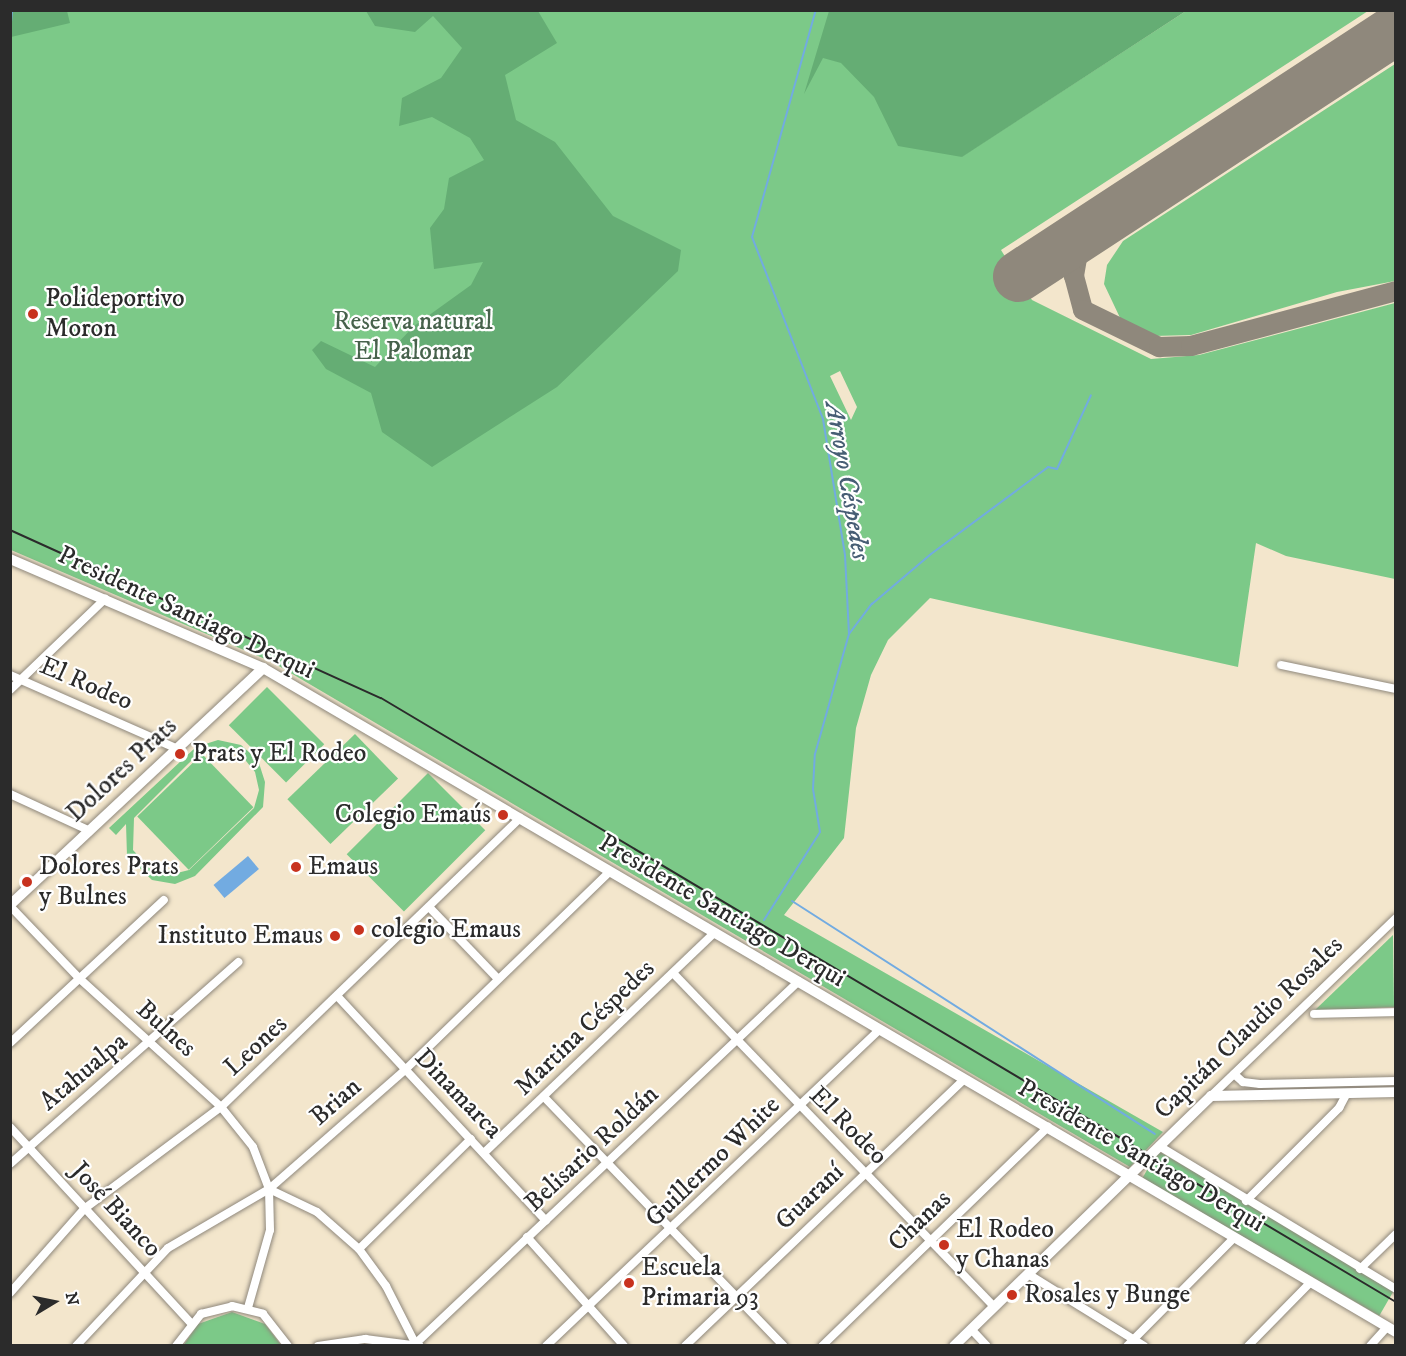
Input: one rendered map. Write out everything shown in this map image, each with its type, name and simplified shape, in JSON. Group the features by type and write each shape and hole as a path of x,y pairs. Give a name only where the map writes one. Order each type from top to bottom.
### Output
{"street":[{"name":"Presidente Santiago Derqui","path":"10,559 263,668 879,1030 1131,1175 1391,1330"},
{"path":"10,690 105,599"},
{"path":"1281,665 1395,688"},
{"name":"Dolores Prats","path":"10,905 263,668"},
{"name":"El Rodeo","path":"10,675 178,749"},
{"path":"10,794 90,831"},
{"name":"Leones","path":"10,1293 84,1209 221,1107 339,999 519,818"},
{"name":"Brian","path":"76,1346 143,1270 202,1223 269,1189 405,1069 610,871"},
{"path":"10,1044 164,900"},
{"name":"Bulnes","path":"10,905 80,979 221,1107 253,1147 269,1189"},
{"path":"430,908 498,979"},
{"name":"Capitán Claudio Rosales","path":"954,1346 1395,918"},
{"name":"Martina Céspedes","path":"484,1152 545,1098 714,933"},
{"name":"Atahualpa","path":"10,1164 28,1146 150,1044 238,962"},
{"name":"El Rodeo","path":"673,973 994,1307"},
{"name":"Belisario Roldán","path":"416,1345 527,1237 609,1164 799,981"},
{"name":"Dinamarca","path":"339,999 546,1221"},
{"path":"1314,1014 1395,1011"},
{"name":"Guillermo White","path":"546,1346 673,1231 879,1030"},
{"path":"1234,1074 1243,1082 1260,1084 1395,1081"},
{"name":"Guaraní","path":"686,1346 964,1079"},
{"path":"1211,1096 1346,1095 1395,1092"},
{"path":"1246,1201 1339,1108 1346,1095"},
{"path":"545,1098 784,1346"},
{"name":"José Bianco","path":"10,1127 190,1322"},
{"name":"Chanas","path":"822,1346 1048,1127"},
{"path":"359,1249 471,1139"},
{"path":"1160,1146 1246,1201 1395,1289"},
{"path":"248,1308 268,1246 269,1189 317,1212 359,1249 386,1286 416,1345"},
{"path":"1360,1269 1395,1234"},
{"path":"527,1237 624,1346"},
{"path":"1130,1342 1234,1237"},
{"path":"1028,1274 1130,1342 1144,1346"},
{"path":"1248,1346 1311,1282"},
{"path":"176,1346 190,1322 216,1308 248,1308 275,1324 288,1346"},
{"path":"971,1329 987,1346"},
{"path":"1370,1346 1391,1330"},
{"path":"318,1346 364,1339 416,1345"}],"green space":[{"path":"11,10 67,11 70,23 11,37"},
{"path":"829,10 1186,11 962,157 898,146 874,97 841,63 823,58 804,94"},
{"name":"Reserva natural El Palomar","path":"10,11 1006,11 961,157 1186,11 1368,11 1001,250 1032,300 1151,359 1199,355 1395,303 1395,579 1286,556 1256,543 1238,667 930,598 888,640 871,675 856,728 844,838 784,915 1163,1132 1130,1167 272,662 11,550","holes":["840,371 857,407 851,420 830,376"]},
{"path":"366,11 538,11 557,43 505,75 516,120 555,142 613,216 681,250 678,271 557,387 432,467 382,432 371,393 326,369 312,350 321,341 375,367 414,326 471,285 483,262 434,269 430,228 444,209 449,178 484,160 470,138 432,117 399,126 402,98 441,78 462,48 433,16 415,32 375,26"},
{"path":"1395,64 1395,281 1337,292 1191,335 1154,336 1122,322 1104,284 1107,265 1123,241"},
{"path":"267,687 324,744 286,782 229,725"},
{"path":"355,734 398,779 330,844 287,799"},
{"path":"218,740 241,745 258,760 265,782 263,807 195,876 175,884 152,880 127,856 126,824 116,835 109,828 196,747","holes":["223,749 242,756 255,772 259,790 254,808 189,870 169,875 152,871 133,850 134,818 200,752"]},
{"path":"202,754 253,807 189,870 137,817"},
{"path":"428,773 485,830 404,912 347,854"},
{"path":"1393,935 1394,1007 1314,1011"},
{"path":"1158,1151 1395,1288 1379,1316 1142,1179"},
{"path":"232,1312 265,1324 281,1345 183,1346 198,1324"}],"water":[{"path":"248,856 259,869 224,898 214,885"}],"waterway":[{"path":"11,22 12,10"},
{"name":"Arroyo Céspedes","path":"764,920 820,832 813,789 815,754 849,634 845,555 823,419 752,237 816,10"},
{"path":"849,634 872,604 931,554 1048,467 1057,469 1091,395"},
{"path":"792,901 1155,1134"}],"taxiway":[{"path":"1081,235 1074,276 1083,310 1159,347 1191,346 1396,291"}],"runway":[{"path":"1018,276 1396,29"}],"railway":[{"path":"10,530 381,698 1396,1302"}],"place":[{"name":"Polideportivo Moron","path":"33,314"},
{"name":"Prats y El Rodeo","path":"180,754"},
{"name":"Colegio Emaús","path":"503,815"},
{"name":"Emaus","path":"296,867"},
{"name":"Dolores Prats y Bulnes","path":"27,882"},
{"name":"colegio Emaus","path":"359,930"},
{"name":"Instituto Emaus","path":"335,936"},
{"name":"El Rodeo y Chanas","path":"944,1245"},
{"name":"Escuela Primaria 93","path":"629,1283"},
{"name":"Rosales y Bunge","path":"1012,1295"}]}
